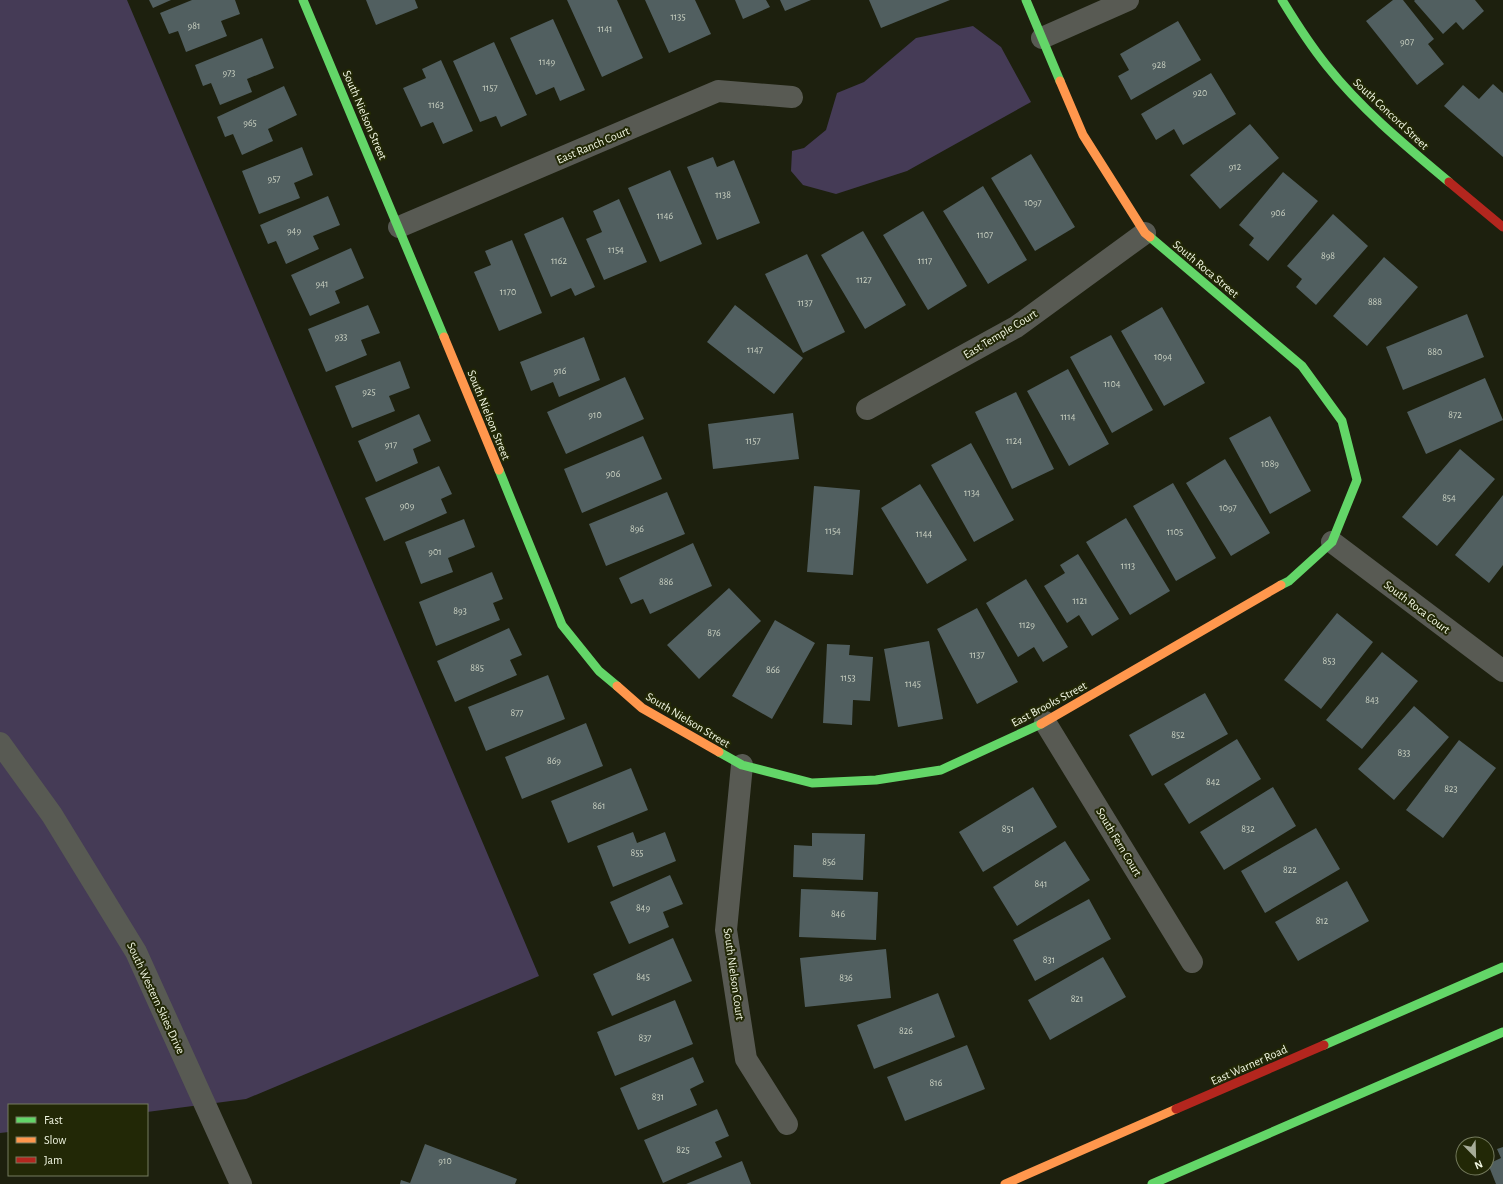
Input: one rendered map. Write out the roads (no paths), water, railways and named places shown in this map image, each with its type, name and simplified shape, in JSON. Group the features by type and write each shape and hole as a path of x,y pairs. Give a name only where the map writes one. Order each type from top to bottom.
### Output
{"street":[{"name":"South Nielson Street","path":"304,0 562,625 599,671 642,708 742,765"},
{"path":"1042,38 1128,0"},
{"name":"South Concord Street","path":"1282,0 1336,78 1374,118 1503,227"},
{"name":"South Roca Street","path":"1028,1 1083,135 1145,233 1302,366 1342,421 1357,480 1332,542"},
{"name":"East Ranch Court","path":"399,227 718,91 792,97"},
{"name":"East Temple Court","path":"867,409 1016,327 1145,233"},
{"name":"East Brooks Street","path":"742,765 812,783 876,780 941,770 1045,722 1289,581 1332,542"},
{"name":"South Roca Court","path":"1332,542 1503,671"},
{"name":"South Fern Court","path":"1045,722 1192,962"},
{"name":"South Western Skies Drive","path":"0,743 52,815 136,952 240,1184"},
{"name":"South Nielson Court","path":"742,765 726,930 746,1059 788,1124"},
{"name":"East Warner Road","path":"1005,1184 1503,967"},
{"path":"1152,1184 1503,1032"}]}
